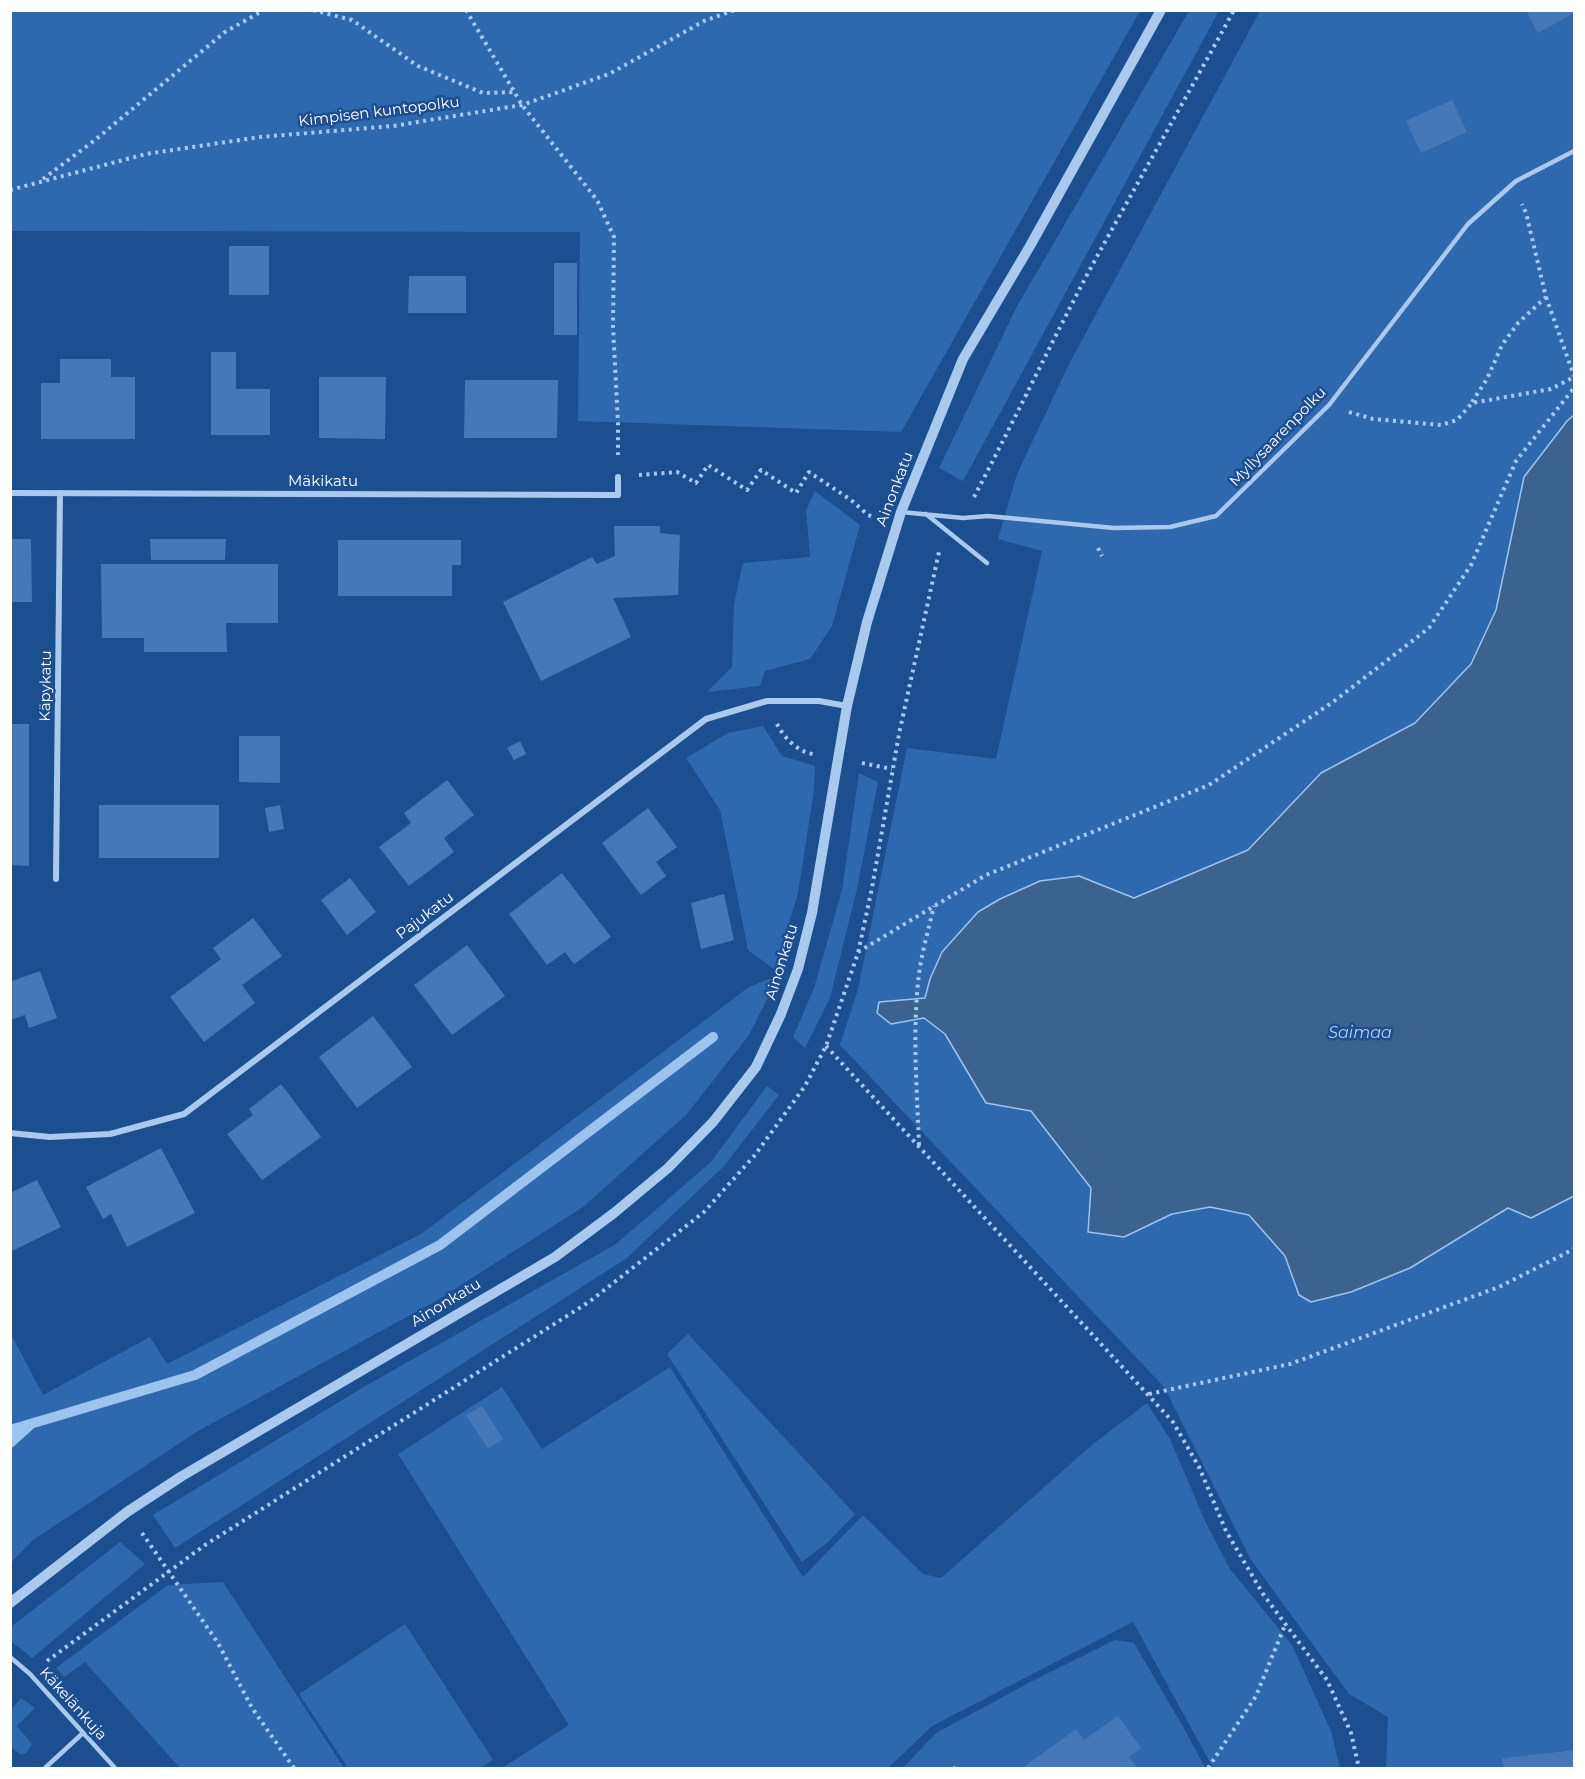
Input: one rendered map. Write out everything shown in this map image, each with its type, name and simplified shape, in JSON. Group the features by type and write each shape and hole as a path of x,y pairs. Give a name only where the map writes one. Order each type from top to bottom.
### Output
{"street":[{"name":"Ainonkatu","path":"10,1603 127,1512 192,1470 555,1257 614,1213 668,1168 713,1122 756,1067 781,1014 798,969 813,913 847,706 867,622 901,512 963,359 1030,246 1161,10"},
{"name":"Mäkikatu","path":"10,493 618,495 618,477"},
{"name":"Käpykatu","path":"56,879 60,493"},
{"name":"Pajukatu","path":"10,1133 50,1137 110,1134 184,1114 706,719 745,706 767,702 819,701 847,706"}],"lane":[{"name":"Myllysaarenpolku","path":"901,512 963,518 988,516 1114,528 1170,527 1216,516 1329,405 1468,224 1511,186 1575,151"},
{"path":"926,514 987,563"},
{"name":"Käkelänkuja","path":"10,1657 30,1674 115,1768"},
{"path":"45,1768 82,1733"}],"path":[{"path":"40,182 95,140 225,32 264,10"},
{"path":"313,10 352,20 418,66 483,93 514,92"},
{"path":"466,10 522,105 597,200 614,237 613,327 618,477 678,472 696,483 708,465 747,490 761,470 796,493 809,472 851,500"},
{"name":"Kimpisen kuntopolku","path":"10,190 158,153 260,137 393,126 522,105 609,74 704,21 735,10"},
{"path":"963,518 1083,283 1234,10"},
{"path":"1472,403 1551,389 1575,377 1546,297 1526,213 1511,186"},
{"path":"1329,405 1373,419 1441,425 1457,420 1472,403 1487,379 1502,345 1518,323 1546,297"},
{"path":"858,953 986,875 1209,785 1333,702 1429,628 1471,565 1516,461 1575,388"},
{"path":"30,1674 205,1545 589,1302 704,1212 755,1155 806,1086 826,1046 858,953 872,888 901,722 936,558 947,531"},
{"path":"919,1146 916,1028 919,972 934,906"},
{"path":"826,1046 1173,1422 1199,1467 1226,1531 1263,1594 1327,1680 1351,1733 1359,1768"},
{"path":"1148,1394 1290,1364 1499,1287 1575,1249"},
{"path":"127,1512 218,1643 252,1708 294,1768"},
{"path":"1208,1768 1256,1696 1286,1624"}],"shaded area":[{"path":"11,10 1140,11 901,432 578,421 580,232 11,231"},
{"path":"1189,11 1219,11 963,481 939,468 1017,306"},
{"path":"1260,11 1574,11 1574,415 1524,477 1496,610 1472,664 1415,723 1321,773 1248,850 1134,898 1079,876 930,979 925,998 879,1002 892,1024 924,1018 945,1034 986,1103 1031,1111 1091,1188 1124,1237 1172,1214 1210,1207 1249,1215 1285,1257 1299,1295 1410,1268 1509,1208 1531,1218 1574,1196 1574,1750 1503,1758 1504,1768 1386,1768 1388,1717 1349,1694 1251,1560 1164,1387 840,1045 858,989 907,748 996,759 1042,551 998,539 1017,474 1069,364"},
{"path":"815,491 860,525 832,626 810,659 765,671 760,686 707,692 732,667 734,604 743,563 810,557 806,510"},
{"path":"763,726 782,756 815,766 814,790 798,893 775,970 748,950 720,810 686,758 728,733"},
{"path":"859,773 878,782 857,889 830,998 805,1048 793,1037 814,988 842,890"},
{"path":"779,975 749,1035 686,1115 583,1207 436,1301 198,1431 33,1540 11,1563 11,1334 43,1395 150,1337 167,1364 421,1234 749,987"},
{"path":"767,1086 779,1095 724,1166 627,1258 175,1548 153,1515 362,1388 616,1244 711,1162"},
{"path":"688,1334 855,1514 828,1542 802,1562 667,1354"},
{"path":"670,1367 803,1577 863,1515 923,1574 941,1578 1093,1444 1147,1403 1170,1439 1205,1521 1230,1569 1292,1645 1331,1731 1340,1768 1213,1768 1133,1622 932,1726 888,1768 502,1768 569,1725 398,1454 502,1387 542,1449"},
{"path":"120,1542 145,1564 32,1658 11,1641 11,1627"},
{"path":"223,1582 344,1768 180,1768 85,1662 64,1677 56,1668 168,1585"},
{"path":"405,1624 493,1760 480,1768 348,1768 299,1694"},
{"path":"1115,1640 1134,1643 1205,1768 903,1768 936,1733 1036,1679"},
{"path":"21,1698 35,1708 17,1726 32,1744 26,1753 21,1755 10,1746 11,1710"}],"water":[{"name":"Saimaa","path":"1574,415 1574,1196 1531,1218 1508,1208 1410,1268 1351,1292 1311,1302 1299,1295 1285,1256 1249,1215 1210,1207 1172,1214 1124,1237 1088,1232 1091,1188 1031,1111 986,1103 945,1034 924,1018 891,1024 877,1013 879,1002 925,998 930,979 942,952 978,912 1040,881 1079,876 1134,898 1248,850 1321,773 1415,723 1471,664 1496,610 1524,477"}],"building":[{"path":"1526,10 1574,10 1574,13 1538,33"},
{"path":"1452,100 1467,132 1421,153 1406,121"},
{"path":"229,246 269,246 269,295 229,295"},
{"path":"554,263 577,263 577,335 554,335"},
{"path":"409,276 466,276 466,313 408,313"},
{"path":"211,352 236,352 236,389 270,389 270,435 211,435"},
{"path":"60,359 111,359 111,377 135,377 135,439 41,439 41,383 60,383"},
{"path":"319,377 386,377 385,439 319,438"},
{"path":"465,380 558,380 557,438 464,438"},
{"path":"614,526 660,526 660,533 680,535 678,595 613,598 631,637 541,681 503,602 592,557 597,564 615,556"},
{"path":"10,539 31,539 32,602 10,602"},
{"path":"150,539 226,539 225,560 151,560"},
{"path":"338,540 461,540 461,565 452,565 452,596 338,596"},
{"path":"101,564 278,564 278,623 226,623 227,652 144,652 144,638 102,638"},
{"path":"10,724 29,724 29,866 10,865"},
{"path":"239,736 280,736 280,783 239,782"},
{"path":"520,741 526,754 514,760 507,748"},
{"path":"447,780 474,815 444,838 454,852 409,886 379,847 411,823 404,813"},
{"path":"99,805 219,805 219,858 99,858"},
{"path":"280,805 284,829 269,832 265,808"},
{"path":"648,808 677,847 656,862 666,876 641,895 602,843"},
{"path":"562,873 611,937 574,964 565,952 547,965 509,914"},
{"path":"350,878 376,912 347,935 321,900"},
{"path":"724,894 734,940 701,949 691,903"},
{"path":"253,918 282,956 242,985 255,1003 204,1042 170,997 221,959 213,948"},
{"path":"467,945 505,996 452,1035 414,985"},
{"path":"40,971 57,1018 29,1028 25,1015 10,1020 10,977 12,981"},
{"path":"373,1016 412,1067 357,1108 319,1057"},
{"path":"281,1084 321,1137 262,1180 227,1134 253,1115 249,1109"},
{"path":"161,1148 195,1213 127,1247 111,1214 103,1219 86,1187"},
{"path":"37,1180 61,1227 10,1252 10,1193"},
{"path":"482,1406 503,1439 488,1449 466,1415"},
{"path":"1118,1716 1141,1748 1129,1757 1138,1768 1022,1768 1076,1729 1084,1740"},
{"path":"1574,1750 1574,1768 1504,1768 1502,1758"}],"waterway":[{"path":"10,1430 195,1375 440,1245 713,1037"},
{"path":"10,1443 30,1425"}]}
